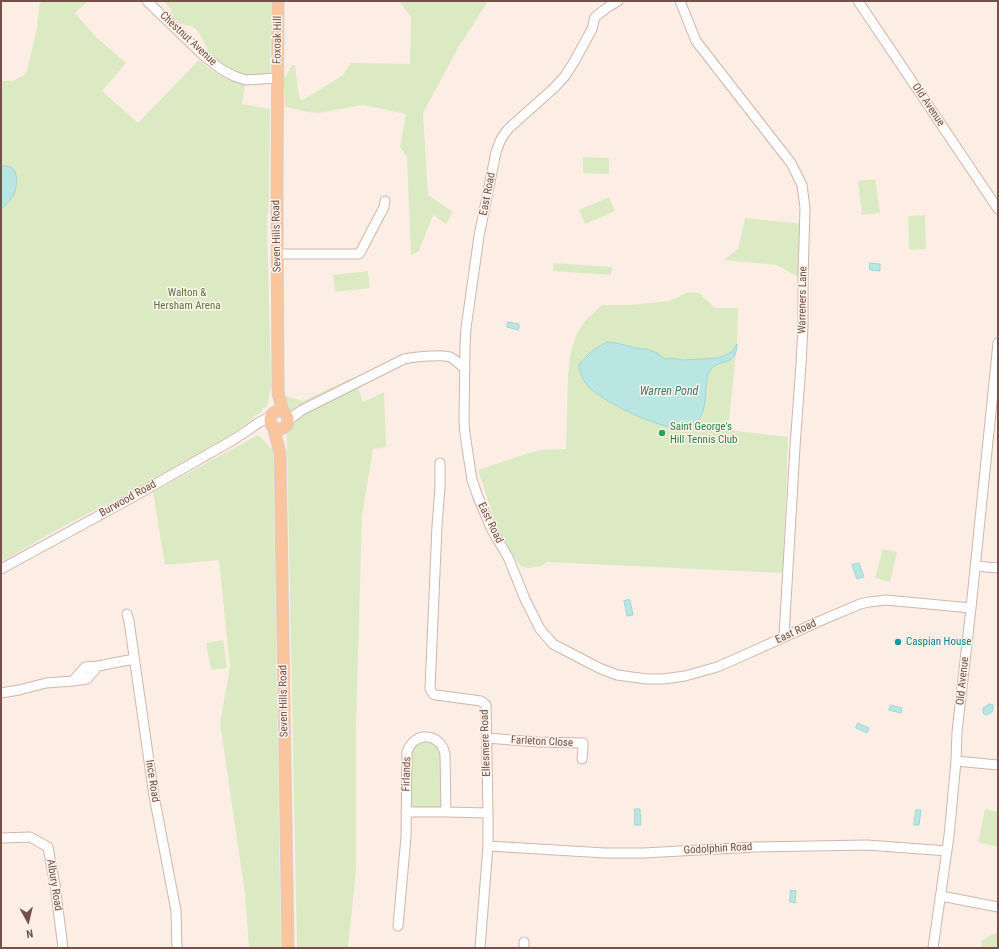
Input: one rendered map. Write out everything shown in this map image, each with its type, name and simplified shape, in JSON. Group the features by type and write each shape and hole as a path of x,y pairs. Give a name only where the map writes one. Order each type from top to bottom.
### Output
{"main road":[{"name":"Foxoak Hill","path":"277,78 278,1"},
{"name":"Seven Hills Road","path":"277,78 278,111 276,195 278,393 288,948"}],"street":[{"name":"Chestnut Avenue","path":"148,1 204,56 220,69 246,80 277,78"},
{"name":"East Road","path":"618,1 595,17 592,29 584,46 565,76 554,88 508,129 501,139 496,152 479,236 466,328 464,421 471,474 478,497 492,530 508,557 525,599 540,629 553,644 599,668 617,674 647,679 663,679 686,676 717,666 860,604 886,600 971,608"},
{"name":"Warreners Lane","path":"680,1 696,41 792,163 802,185 805,208 803,326 784,636"},
{"name":"Old Avenue","path":"858,1 998,209"},
{"path":"277,254 359,254 384,207 385,202"},
{"name":"Old Avenue","path":"933,948 947,851 956,761 957,732 997,370 998,342"},
{"path":"465,345 448,357 458,362 465,369"},
{"name":"Burwood Road","path":"1,569 133,497 254,426 279,419 302,410 398,361 415,356 448,357"},
{"name":"Ellesmere Road","path":"440,463 430,689 431,692 436,695 481,701 486,705 488,846 480,948"},
{"path":"975,566 998,568"},
{"name":"Ince Road","path":"127,614 154,796 176,911 178,948"},
{"path":"1,693 46,683 73,681 87,678 98,666 134,659"},
{"name":"Firlands","path":"398,926 406,837 407,752 410,745 418,739 424,737 432,738 437,740 444,749 446,812"},
{"name":"Farleton Close","path":"486,738 582,744 582,759"},
{"path":"956,761 998,765"},
{"path":"406,812 488,813"},
{"name":"Albury Road","path":"1,838 30,837 48,847 55,885 63,948"},
{"name":"Godolphin Road","path":"488,846 606,853 643,853 755,847 866,845 947,851"},
{"path":"941,896 998,906"}],"green space":[{"name":"Walton & Hersham Arena","path":"42,1 88,1 75,13 95,36 126,63 102,91 138,123 199,60 220,75 245,84 242,104 270,109 269,196 267,222 271,385 267,407 263,408 261,413 254,416 251,421 230,435 140,487 60,528 1,562 1,209 10,200 10,167 1,166 1,81 13,81 26,74 37,28 39,6"},
{"path":"163,1 271,1 270,74 248,76 239,74 219,63 205,53 208,50 207,47 202,37 193,27 180,24 177,20 174,21 167,15 172,10"},
{"path":"399,1 488,1 458,48 423,113 428,195 453,212 446,224 433,215 419,251 411,255 407,157 400,147 406,114 363,105 318,113 285,107 284,79 292,65 295,65 298,91 300,99 303,100 343,75 351,63 410,64 411,17"},
{"path":"583,157 609,158 609,174 583,173"},
{"path":"875,179 880,213 862,215 858,181"},
{"path":"609,197 615,211 585,224 579,210"},
{"path":"925,215 926,249 909,250 908,216"},
{"path":"745,218 805,224 803,277 798,277 777,265 724,260 738,249"},
{"path":"553,263 612,267 611,275 553,271"},
{"path":"368,271 370,288 335,292 333,275"},
{"name":"Saint George's Hill Tennis Club","path":"689,292 699,293 715,308 738,308 737,344 728,430 788,437 783,573 547,562 541,566 528,568 522,567 498,531 478,470 529,453 542,450 566,449 570,356 576,335 584,322 602,305 631,305 669,301"},
{"path":"354,377 363,402 384,392 386,447 373,449 362,515 356,725 356,870 348,948 297,948 286,396 303,401"},
{"path":"258,435 273,450 281,948 249,948 245,894 220,723 230,667 219,560 165,565 153,492"},
{"path":"883,549 897,552 890,582 875,578"},
{"path":"223,640 227,668 211,670 206,643"},
{"path":"418,739 441,745 446,812 406,812 407,752"},
{"path":"985,809 998,812 998,847 978,842"},
{"path":"998,932 998,948 981,948 982,940"}],"water":[{"path":"1,166 7,166 14,169 17,180 14,194 1,209"},
{"path":"870,263 880,264 880,271 870,270"},
{"path":"508,322 519,324 518,330 507,327"},
{"name":"Warren Pond","path":"607,342 640,349 647,349 657,353 665,359 672,358 682,360 719,358 732,352 737,344 734,357 716,365 708,374 703,411 699,419 688,427 678,428 652,422 622,409 588,386 581,374 579,364 592,351"},
{"path":"859,563 864,577 857,579 852,565"},
{"path":"630,600 633,615 627,616 624,601"},
{"path":"990,704 993,705 992,711 985,715 983,713 983,708"},
{"path":"891,705 902,708 901,713 889,710"},
{"path":"858,723 869,728 867,733 856,728"},
{"path":"635,809 640,809 641,825 635,825"},
{"path":"916,810 921,810 919,825 914,825"},
{"path":"791,890 796,891 795,903 790,902"}],"place":[{"name":"Saint George's Hill Tennis Club","path":"662,433"},
{"name":"Caspian House","path":"898,642"}]}
